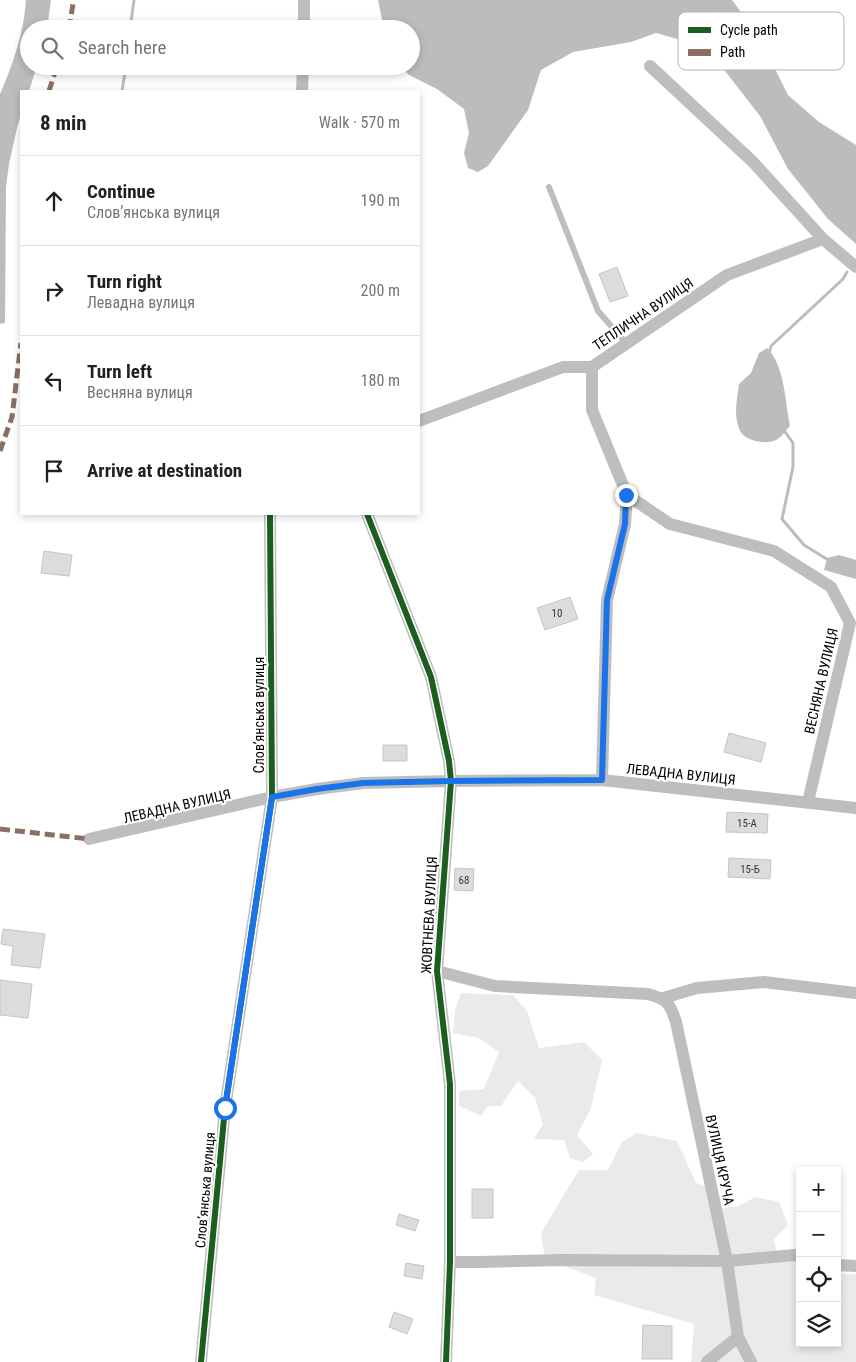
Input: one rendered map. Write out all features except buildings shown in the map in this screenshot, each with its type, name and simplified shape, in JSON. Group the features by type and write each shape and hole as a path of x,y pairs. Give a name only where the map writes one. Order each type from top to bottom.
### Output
{"street":[{"path":"304,0 304,20"},
{"path":"650,66 752,161 823,239 856,268"},
{"path":"302,90 303,75"},
{"name":"ТЕПЛИЧНА ВУЛИЦЯ","path":"420,420 563,367 592,367 727,276 823,239"},
{"path":"592,367 592,410 626,495 625,524 607,600 602,780"},
{"name":"ВЕСНЯНА ВУЛИЦЯ","path":"626,495 670,524 774,551 831,586 850,623 808,802"},
{"name":"Словʼянська вулиця","path":"201,1362 225,1108 272,797 270,515"},
{"name":"ЖОВТНЕВА ВУЛИЦЯ","path":"366,515 431,677 449,761 451,781 437,971 450,1084 450,1262 446,1362"},
{"name":"ЛЕВАДНА ВУЛИЦЯ","path":"88,839 272,797 363,783 602,780 856,808"},
{"path":"437,971 495,986 639,993 663,998 697,988 764,982 856,993"},
{"name":"ВУЛИЦЯ КРУЧА","path":"663,998 672,1010 676,1022 727,1261 738,1337 751,1362"},
{"path":"450,1262 563,1260 727,1261 796,1255"},
{"path":"841,1265 856,1266"},
{"path":"707,1362 738,1337"}],"lane":[{"path":"549,187 598,311 626,343"}],"shaded area":[{"path":"26,0 51,0 48,20 24,20"},
{"path":"378,0 732,0 741,12 678,12 678,39 656,33 631,42 573,52 541,70 528,110 488,166 478,172 468,168 464,153 469,133 464,109 437,89 409,75 420,75 420,20 382,20"},
{"path":"20,36 20,75 34,75 29,90 20,90 20,118 9,164 6,187 5,323 0,324 0,94"},
{"path":"724,70 776,70 788,95 819,122 856,145 856,244 828,219 788,169 760,116"},
{"path":"767,348 781,374 790,426 778,439 762,442 751,440 740,431 736,408 739,384 751,373 759,353"},
{"path":"839,555 856,560 856,579 824,570 827,558"},
{"path":"461,993 513,995 527,1011 539,1048 584,1042 602,1060 591,1108 577,1135 593,1154 583,1162 570,1158 564,1140 534,1139 543,1124 535,1098 518,1081 501,1106 488,1106 481,1116 459,1106 459,1091 484,1089 499,1052 479,1038 453,1033 455,1010"},
{"path":"637,1133 677,1141 696,1183 709,1187 717,1209 739,1206 755,1197 779,1202 788,1225 774,1239 778,1261 791,1259 796,1262 796,1347 841,1347 841,1274 856,1274 856,1362 691,1362 694,1324 594,1295 596,1278 545,1259 541,1233 579,1170 608,1170 622,1142"}],"waterway":[{"path":"131,20 134,0"},
{"path":"122,90 125,75"},
{"path":"769,354 771,346 843,279 847,272"},
{"path":"783,429 793,443 793,467 782,519 804,545 830,561"}],"marked path":[{"path":"70,20 72,0"},
{"path":"49,90 54,75"},
{"path":"0,451 12,417 20,351"},
{"path":"0,829 89,839"}],"cycle path":[{"path":"201,1362 225,1108 272,797 270,515"},
{"path":"367,515 431,677 449,761 451,781 437,971 450,1084 450,1262 446,1362"}],"route":[{"path":"225,1108 272,797 363,783 602,780 607,600 625,524 626,495"}]}
